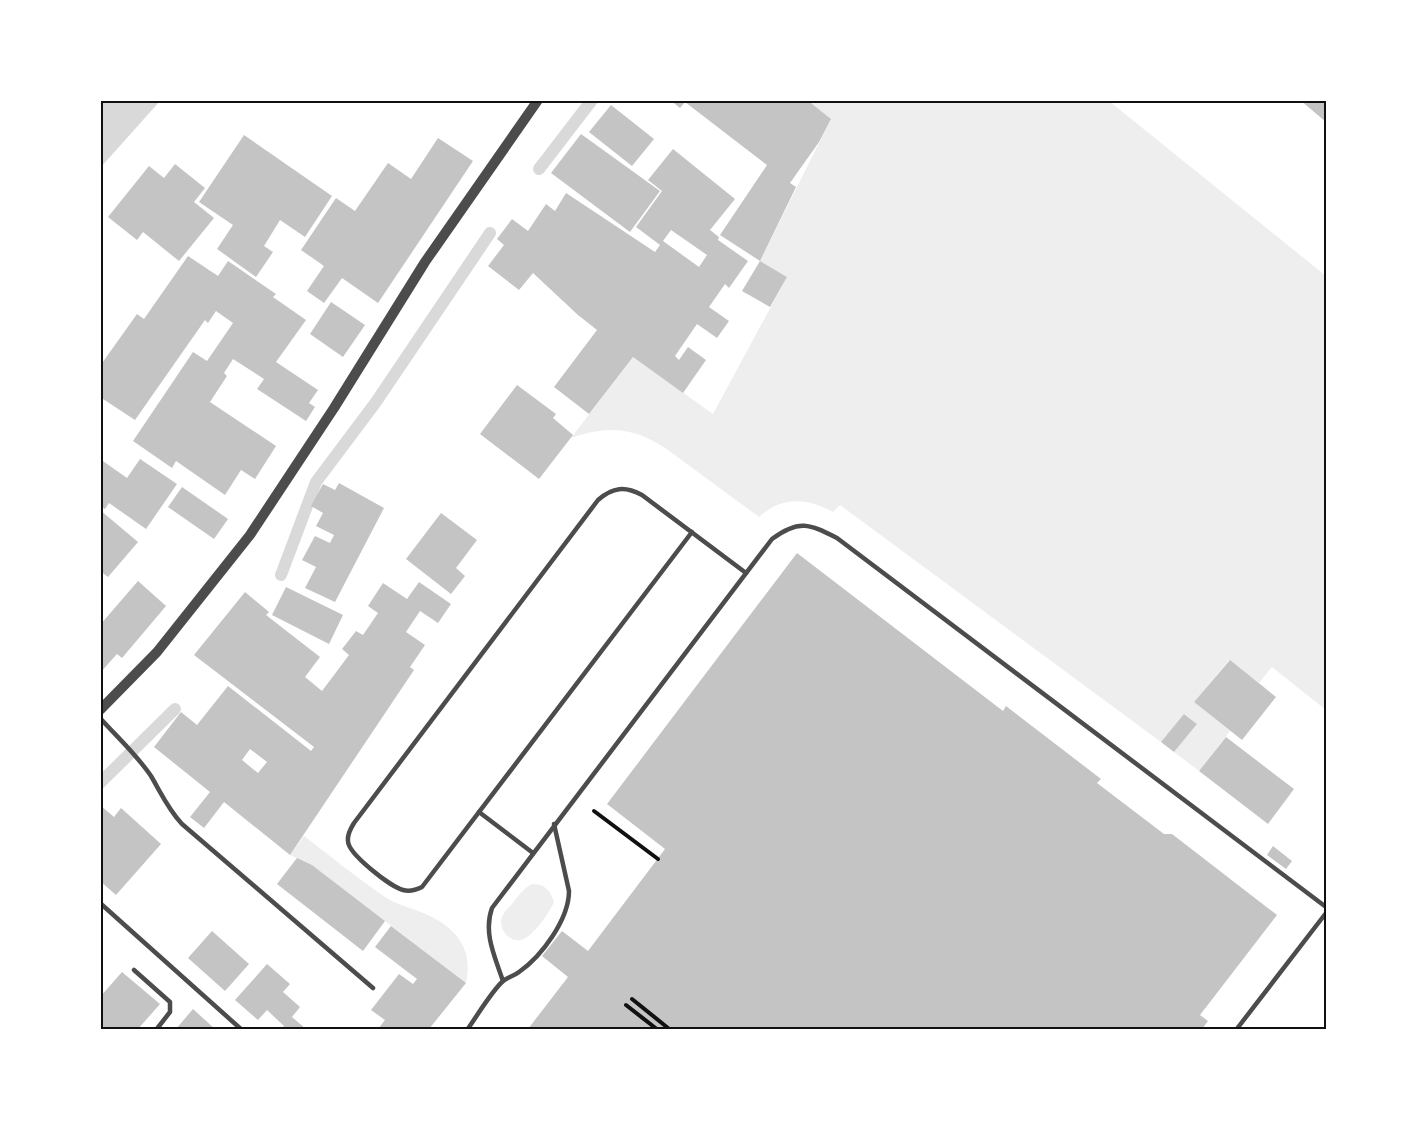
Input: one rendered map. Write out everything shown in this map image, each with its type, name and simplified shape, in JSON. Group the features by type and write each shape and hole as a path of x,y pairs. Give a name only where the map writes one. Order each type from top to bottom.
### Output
{"street":[{"path":"100,710 157,652 250,535 334,408 425,262 538,100"}],"lane":[{"path":"692,532 422,887 412,891 402,890 351,852 348,842 349,832 354,823 598,500 607,493 617,489 634,491 692,532 746,573"},
{"path":"503,981 489,938 488,919 495,902 772,539 795,526 812,525 837,538 1326,907"},
{"path":"100,718 140,762 170,811 182,824 373,988"},
{"path":"479,812 533,853"},
{"path":"466,1029 503,981 520,972 533,959 557,929 566,911 568,891 554,824"},
{"path":"100,903 242,1029"},
{"path":"1236,1029 1326,913"},
{"path":"134,970 170,1002 170,1012 156,1029"}],"path":[{"path":"575,797 658,859"},
{"path":"632,999 668,1028"},
{"path":"626,1005 658,1029"}],"shaded area":[{"path":"100,101 160,101 101,167"},
{"path":"807,101 1109,101 1326,276 1326,710 1272,667 1259,683 1229,660 1194,702 1230,731 1199,771 1174,752 1197,724 1185,714 1161,742 840,505 833,512 814,504 786,502 759,517 656,442 621,430 597,431 571,438 633,357 713,414 787,277 760,261 831,119"},
{"path":"304,836 385,897 434,918 453,932 460,940 467,959 466,983 312,865 290,855"},
{"path":"532,884 546,888 554,902 545,918 530,935 521,940 511,939 504,933 501,920 521,893"}],"building":[{"path":"670,100 807,100 831,119 819,142 790,183 796,187 760,261 720,235 767,165 685,102 680,108"},
{"path":"1300,100 1326,100 1326,122"},
{"path":"611,105 654,139 632,166 589,132"},
{"path":"581,134 660,191 630,232 551,173"},
{"path":"244,135 332,196 305,237 280,220 264,246 273,252 256,277 217,249 233,225 199,202"},
{"path":"438,138 473,161 378,303 342,278 324,303 307,291 324,266 301,250 336,198 355,211 388,163 411,179"},
{"path":"673,149 735,199 710,230 719,237 718,240 748,261 729,288 725,284 709,307 729,321 717,338 697,324 675,356 679,360 688,347 706,360 683,393 633,357 589,414 554,387 597,330 533,273 519,290 488,266 504,245 497,239 512,219 528,231 546,204 555,211 566,193 655,252 660,245 636,227 662,191 648,180","holes":["671,230 707,255 699,267 663,241"]},
{"path":"175,164 205,188 194,202 214,218 179,261 143,232 137,240 108,217 149,166 164,178"},
{"path":"188,256 218,276 228,261 276,294 273,297 306,320 276,362 318,390 309,403 315,407 306,421 257,389 264,379 233,359 224,373 227,376 210,402 276,446 255,479 241,470 225,495 176,461 172,468 133,441 193,352 207,361 233,323 216,311 208,323 205,320 135,420 100,397 100,366 137,314 144,319"},
{"path":"760,261 787,277 770,307 742,291"},
{"path":"331,302 365,325 343,357 310,334"},
{"path":"517,385 556,414 553,418 573,435 539,479 480,434"},
{"path":"100,459 127,478 140,459 177,484 146,529 109,503 105,509 100,506"},
{"path":"339,483 384,508 335,602 305,588 316,567 302,560 315,536 330,543 334,535 316,526 323,513 311,506 323,484 335,490"},
{"path":"182,487 228,519 214,539 168,507"},
{"path":"100,510 138,542 108,577 100,571"},
{"path":"441,513 477,540 456,568 465,576 451,594 406,559"},
{"path":"797,553 1003,711 1006,706 1101,779 1097,783 1164,834 1172,834 1277,915 1200,1015 1208,1021 1202,1029 528,1029 568,977 542,956 562,931 588,951 665,849 607,804"},
{"path":"138,581 166,606 122,658 117,654 100,673 100,625"},
{"path":"419,582 451,604 438,623 420,611 406,632 425,645 410,667 414,670 290,855 224,802 204,828 190,817 210,792 154,747 181,712 197,725 228,686 311,751 314,747 194,655 245,592 269,612 266,615 320,657 305,677 322,691 349,655 342,649 356,631 363,635 378,613 368,606 383,583 407,599","holes":["250,749 267,762 258,773 242,760"]},
{"path":"286,587 343,615 329,644 272,615"},
{"path":"1230,660 1276,697 1242,740 1194,702"},
{"path":"1184,714 1197,724 1174,752 1161,742"},
{"path":"1226,737 1294,789 1268,824 1199,771"},
{"path":"100,805 114,817 121,808 161,844 116,895 100,881"},
{"path":"1273,846 1292,861 1286,869 1267,855"},
{"path":"297,858 312,865 385,921 363,951 277,884"},
{"path":"391,926 466,983 429,1029 378,1029 385,1020 371,1010 399,974 413,984 417,979 375,947"},
{"path":"212,931 249,964 225,991 188,958"},
{"path":"267,964 290,984 283,992 300,1007 292,1017 306,1029 281,1029 284,1026 267,1010 258,1020 235,1000"},
{"path":"122,972 160,1004 138,1029 106,1029 100,1025 100,997"},
{"path":"193,1009 215,1029 176,1029"}],"waterway":[{"path":"539,169 592,100"},
{"path":"281,575 316,482 376,402 490,233"},
{"path":"100,783 175,709"}]}
